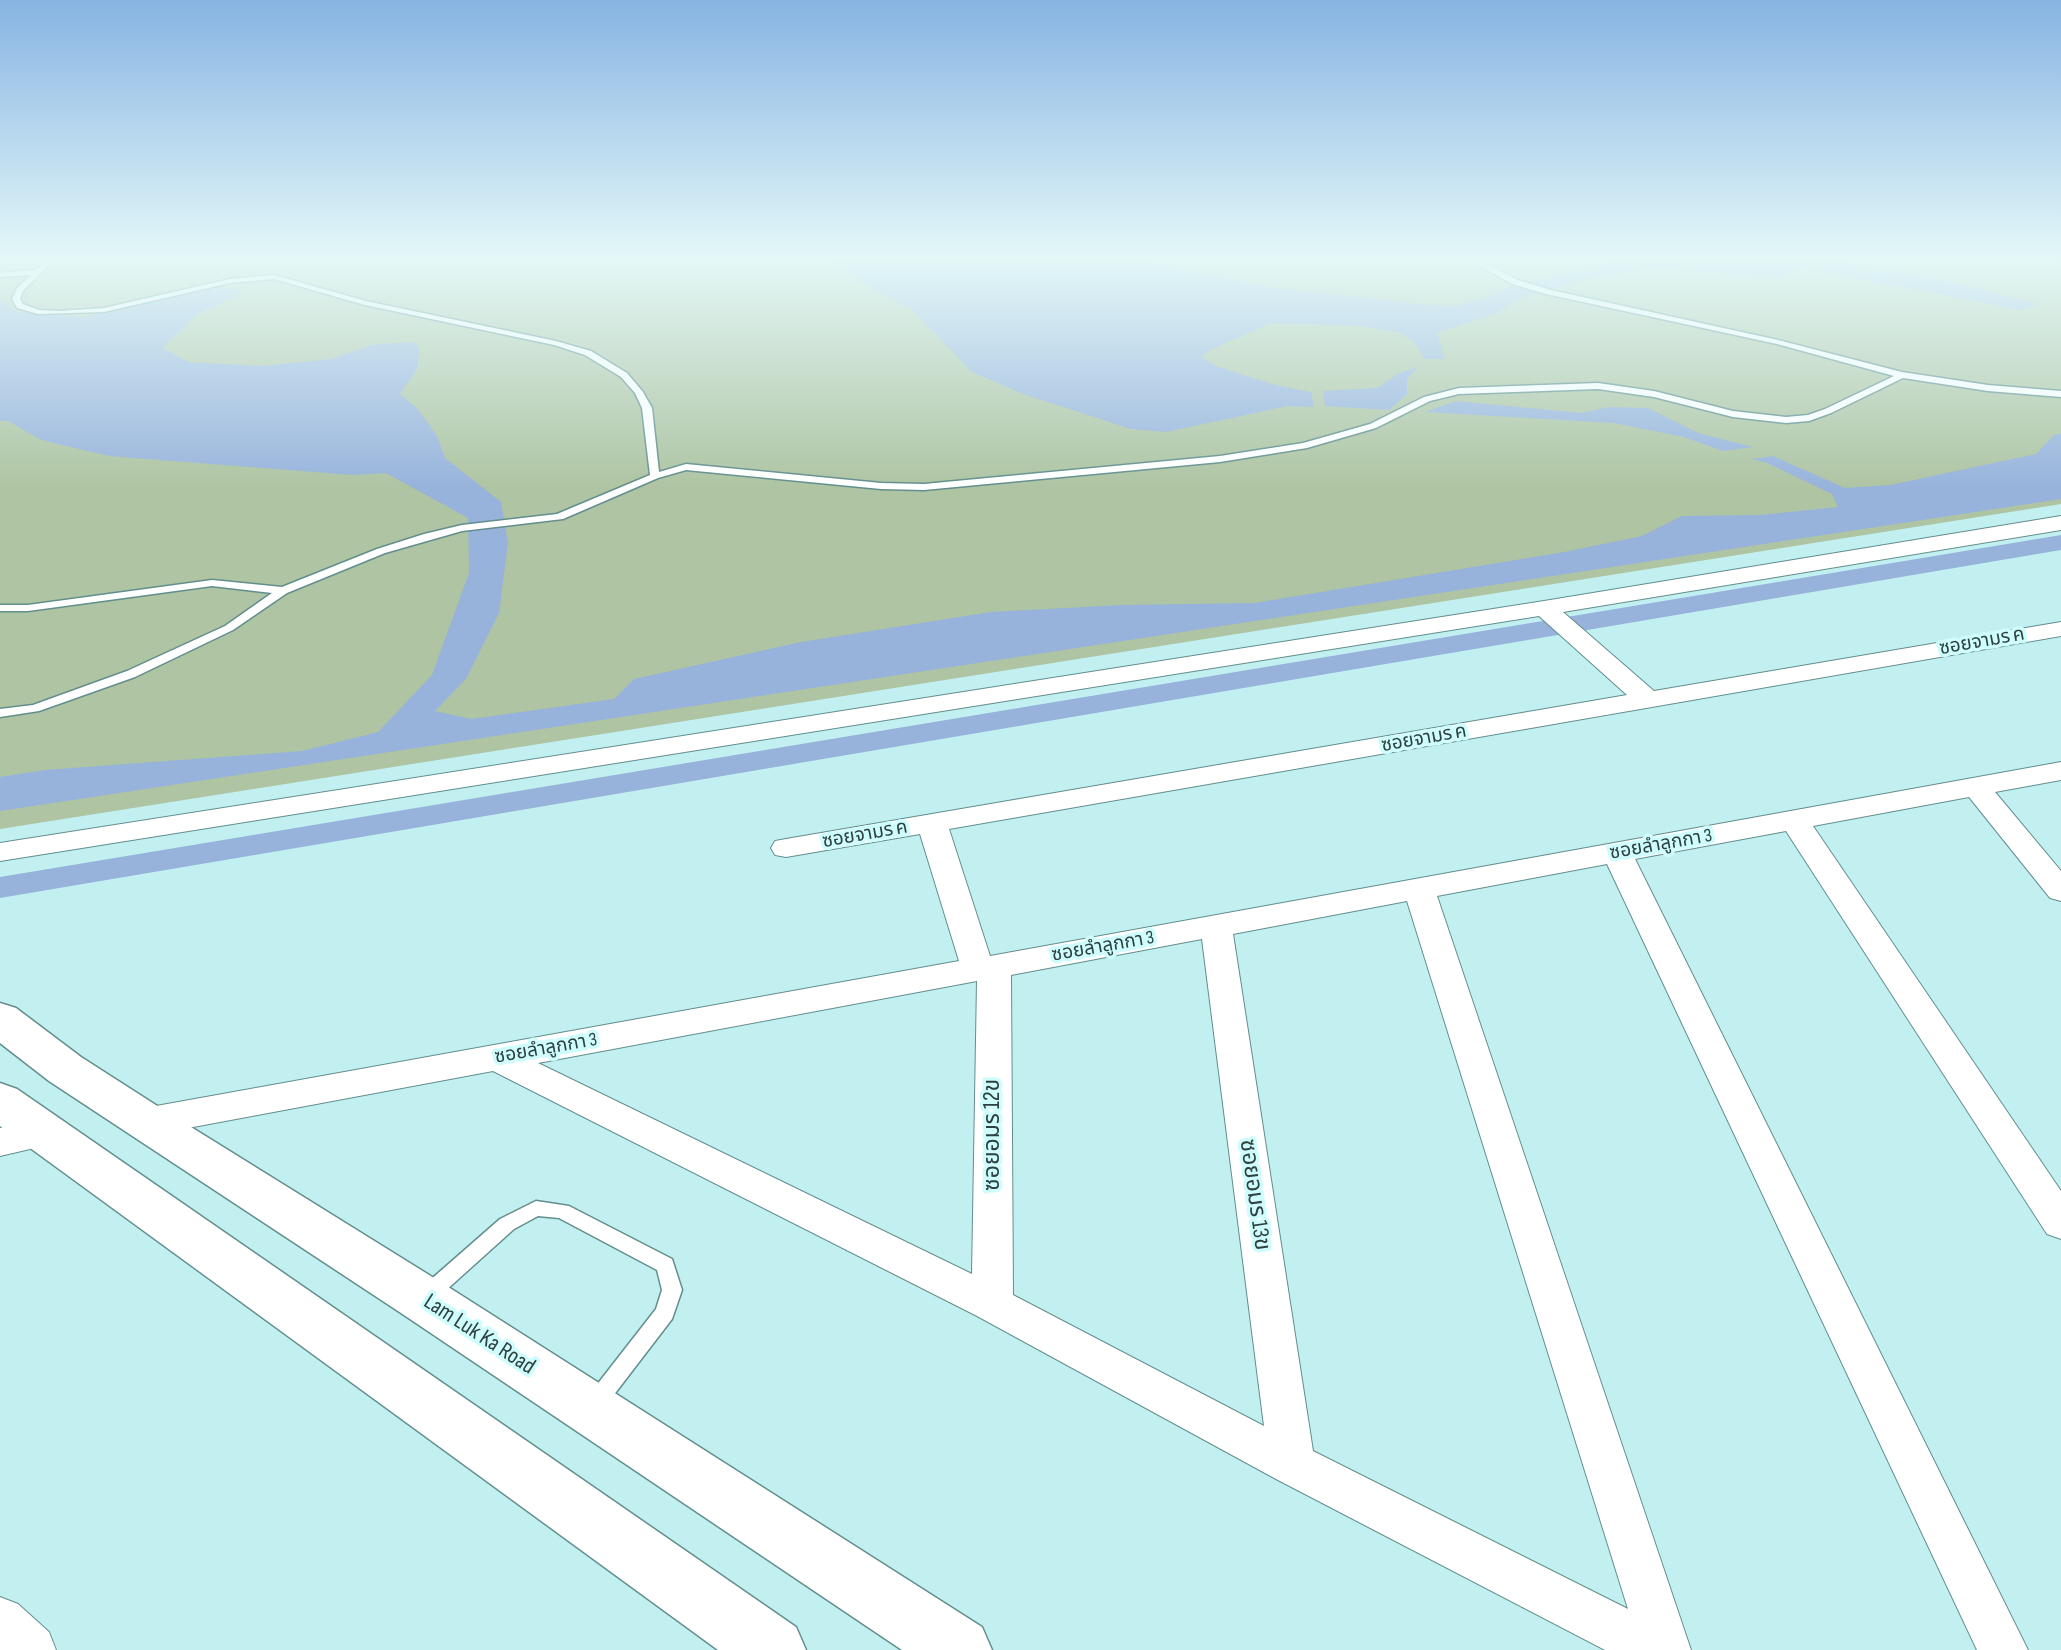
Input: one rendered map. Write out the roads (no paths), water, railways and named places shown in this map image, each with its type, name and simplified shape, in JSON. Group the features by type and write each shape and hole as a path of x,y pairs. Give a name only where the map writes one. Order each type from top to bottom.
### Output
{"main road":[{"name":"Lam Luk Ka Road","path":"0,1019 65,1069 145,1122 423,1299 958,1650"},
{"path":"0,1101 22,1138 773,1650"}],"street":[{"path":"0,852 1560,621 2061,523"},
{"path":"1560,621 1648,700"},
{"name":"ซอยจามร ค","path":"786,848 2061,629"},
{"name":"ซอยลำลูกกา 3","path":"145,1122 2061,771"},
{"path":"1976,787 2061,891"},
{"path":"1794,820 2061,1223"},
{"name":"ซอยอมร 12ข","path":"932,823 986,968 992,1304"},
{"path":"1616,853 2003,1650"},
{"path":"1419,889 1666,1650"},
{"name":"ซอยอมร 13ข","path":"1216,926 1292,1464"},
{"path":"497,1058 992,1304 1292,1464 1657,1650"},
{"path":"0,1622 31,1650"}],"lane":[{"path":"513,334 588,353 609,364 639,392 647,408 655,476"},
{"path":"1741,334 1902,375 1949,383 2061,394"},
{"path":"0,713 35,708 131,674 229,628 283,592 381,551 462,528 559,517 655,476 686,467 881,486 980,482 1220,459 1304,446 1373,426 1427,399 1459,391 1598,386 1654,394 1733,414 1786,420 1809,418 1828,411 1902,375"},
{"path":"0,608 28,608 212,583 283,592"},
{"path":"423,1299 507,1224 536,1208 562,1211 666,1265 672,1290 665,1313 591,1409"}],"water":[{"path":"0,334 177,334 163,348 188,362 262,366 330,359 376,344 415,342 420,352 417,369 400,394 417,408 437,436 445,458 501,502 508,543 499,613 466,679 435,711 471,719 614,699 634,679 801,642 991,612 1121,605 1254,603 1564,552 1642,536 1682,516 1760,515 1838,507 1832,494 1767,463 1752,459 1773,456 1845,488 1890,485 2036,454 2054,435 2061,433 2061,499 0,811 0,777 45,770 302,751 378,732 432,675 469,573 468,518 386,473 353,475 109,456 41,440 8,421 0,421"},
{"path":"935,334 1246,334 1212,349 1201,357 1216,366 1275,385 1311,392 1314,407 1288,406 1166,432 1131,429 1023,394 972,372"},
{"path":"1402,334 1437,334 1445,359 1424,359 1415,343"},
{"path":"1418,367 1407,379 1407,394 1389,410 1325,406 1323,391 1377,388 1399,373"},
{"path":"1456,401 1581,413 1609,407 1648,408 1698,433 1753,447 1723,451 1684,437 1614,423 1425,412"},
{"path":"2061,535 2061,550 0,898 0,877"}]}
